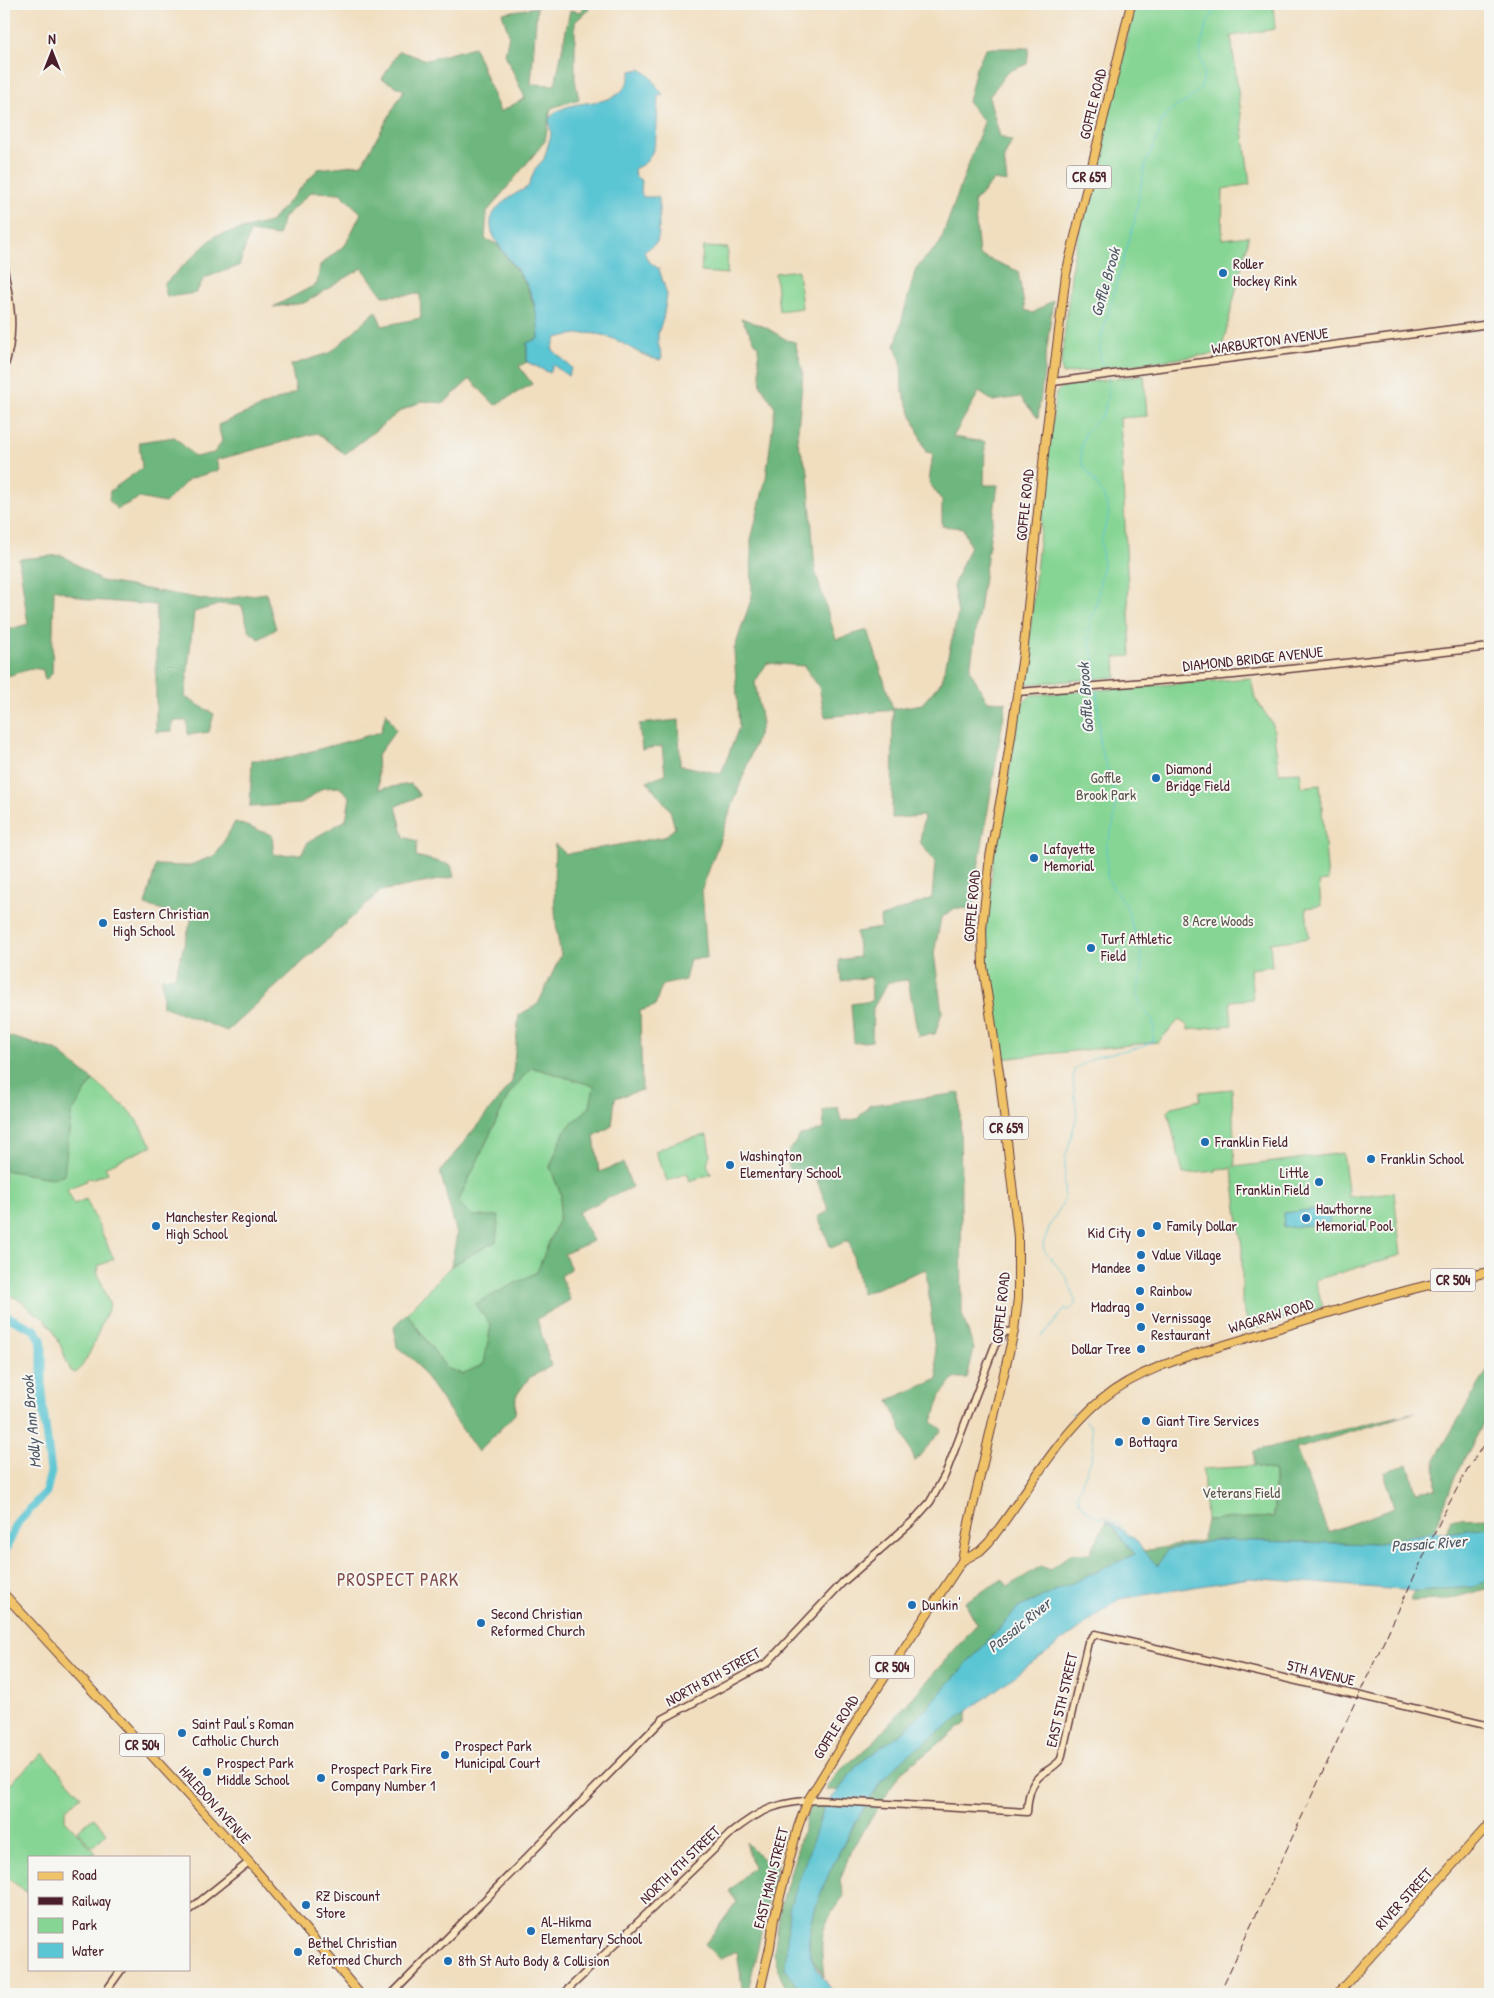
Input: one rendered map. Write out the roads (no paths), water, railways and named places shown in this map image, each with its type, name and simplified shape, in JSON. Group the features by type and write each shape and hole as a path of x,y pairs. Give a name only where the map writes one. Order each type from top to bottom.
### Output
{"main road":[{"name":"GOFFLE ROAD","path":"823,1774 962,1561 969,1523 1014,1331 1018,1283 1017,1222 981,947 990,857 1018,692 1053,382 1070,256 1131,4"},
{"name":"WAGARAW ROAD","path":"962,1561 980,1551 989,1542 1080,1421 1101,1400 1128,1382 1155,1368 1368,1301 1490,1272"},
{"name":"HALEDON AVENUE","path":"4,1594 249,1862 360,1994"},
{"name":"EAST MAIN STREET","path":"759,1994 770,1947 774,1919 798,1827 808,1800 823,1774"},
{"name":"RIVER STREET","path":"1337,1994 1490,1823"}],"street":[{"path":"4,269 12,317 12,337 4,368"},
{"name":"WARBURTON AVENUE","path":"1053,382 1490,324"},
{"name":"DIAMOND BRIDGE AVENUE","path":"1018,692 1236,675 1490,647"},
{"name":"NORTH 8TH STREET","path":"392,1994 663,1719 767,1663 842,1583 914,1521 934,1495 945,1475 995,1345 1004,1332 1014,1331"},
{"name":"EAST 5TH STREET","path":"1027,1812 1028,1797 1034,1783 1061,1759 1090,1638 1097,1634 1145,1645"},
{"name":"5TH AVENUE","path":"1145,1645 1490,1726"},
{"name":"NORTH 6TH STREET","path":"563,1994 746,1820 770,1808 791,1802 819,1800 1027,1812"},
{"path":"190,1909 249,1862"},
{"path":"104,1994 121,1970"}],"water":[{"path":"641,69 651,77 663,94 658,96 655,144 646,162 634,169 635,176 642,181 641,192 643,197 658,197 659,200 659,229 657,230 659,233 657,242 644,252 648,261 659,269 667,295 663,319 658,333 658,343 662,357 660,360 646,356 606,336 587,333 575,334 556,338 552,349 572,368 568,376 553,365 550,373 527,362 527,343 539,338 535,309 525,282 497,241 492,230 491,220 496,210 508,199 528,187 535,169 544,159 551,135 549,119 559,111 570,106 608,99 618,94 626,85 631,71"},
{"name":"Hawthorne Memorial Pool","path":"1328,1208 1330,1223 1284,1228 1283,1213"},
{"name":"Passaic River","path":"1107,1520 1136,1540 1143,1551 1158,1566 1167,1550 1216,1540 1375,1544 1434,1531 1446,1533 1490,1527 1490,1578 1473,1587 1415,1591 1250,1578 1119,1599 908,1755 884,1779 861,1813 835,1860 815,1909 810,1930 810,1954 834,1994 802,1994 785,1968 789,1909 825,1805 839,1790 857,1765 909,1727 1018,1608 1135,1554"}],"waterway":[{"name":"Goffle Brook","path":"1108,373 1100,357 1101,338 1134,223 1145,165 1159,134 1161,122 1172,109 1187,101 1201,88 1204,73 1200,56 1201,45 1208,20 1221,4"},
{"name":"Goffle Brook","path":"1096,683 1095,661 1088,639 1103,566 1101,541 1109,513 1103,494 1082,463 1081,448 1085,433 1104,413 1108,392 1108,377"},
{"name":"Goffle Brook","path":"1040,1337 1065,1309 1070,1310 1076,1304 1067,1278 1044,1250 1043,1245 1050,1225 1064,1201 1065,1159 1077,1116 1073,1079 1074,1069 1098,1056 1141,1047 1153,1041 1153,1020 1140,1005 1137,994 1142,972 1140,946 1126,905 1114,890 1107,877 1107,845 1114,822 1115,805 1113,787 1100,746 1097,689"},
{"name":"Molly Ann Brook","path":"4,1315 35,1330 41,1339 42,1402 51,1472 46,1492 18,1522 5,1550 4,1563"},
{"name":"Goffle Brook","path":"1071,1413 1079,1416"},
{"name":"Goffle Brook","path":"1085,1420 1091,1427 1094,1449 1078,1492 1078,1498 1084,1508 1100,1519 1105,1517 1114,1522 1128,1534"}],"railway":[{"path":"1219,1994 1443,1515 1468,1468 1490,1435"}],"place":[{"name":"Roller Hockey Rink","path":"1223,273"},
{"name":"Diamond Bridge Field","path":"1156,778"},
{"name":"Lafayette Memorial","path":"1034,858"},
{"name":"Eastern Christian High School","path":"103,923"},
{"name":"Turf Athletic Field","path":"1091,948"},
{"name":"Franklin Field","path":"1205,1142"},
{"name":"Franklin School","path":"1371,1159"},
{"name":"Washington Elementary School","path":"730,1165"},
{"name":"Little Franklin Field","path":"1319,1182"},
{"name":"Hawthorne Memorial Pool","path":"1306,1218"},
{"name":"Manchester Regional High School","path":"156,1226"},
{"name":"Family Dollar","path":"1157,1226"},
{"name":"Kid City","path":"1141,1233"},
{"name":"Value Village","path":"1141,1255"},
{"name":"Mandee","path":"1141,1268"},
{"name":"Rainbow","path":"1140,1291"},
{"name":"Madrag","path":"1140,1307"},
{"name":"Vernissage Restaurant","path":"1141,1327"},
{"name":"Dollar Tree","path":"1141,1349"},
{"name":"Giant Tire Services","path":"1146,1421"},
{"name":"Bottagra","path":"1119,1442"},
{"name":"Dunkin'","path":"912,1605"},
{"name":"Second Christian Reformed Church","path":"481,1623"},
{"name":"Saint Paul's Roman Catholic Church","path":"182,1733"},
{"name":"Prospect Park Municipal Court","path":"445,1755"},
{"name":"Prospect Park Middle School","path":"207,1772"},
{"name":"Prospect Park Fire Company Number 1","path":"321,1778"},
{"name":"RZ Discount Store","path":"306,1905"},
{"name":"Al-Hikma Elementary School","path":"531,1931"},
{"name":"Bethel Christian Reformed Church","path":"298,1952"},
{"name":"8th St Auto Body & Collision","path":"448,1961"}],"district":[{"name":"PROSPECT PARK","path":"398,1580"}],"park label":[{"name":"Goffle Brook Park","path":"1106,786"},
{"name":"8 Acre Woods","path":"1218,921"},
{"name":"Veterans Field","path":"1241,1493"}]}
